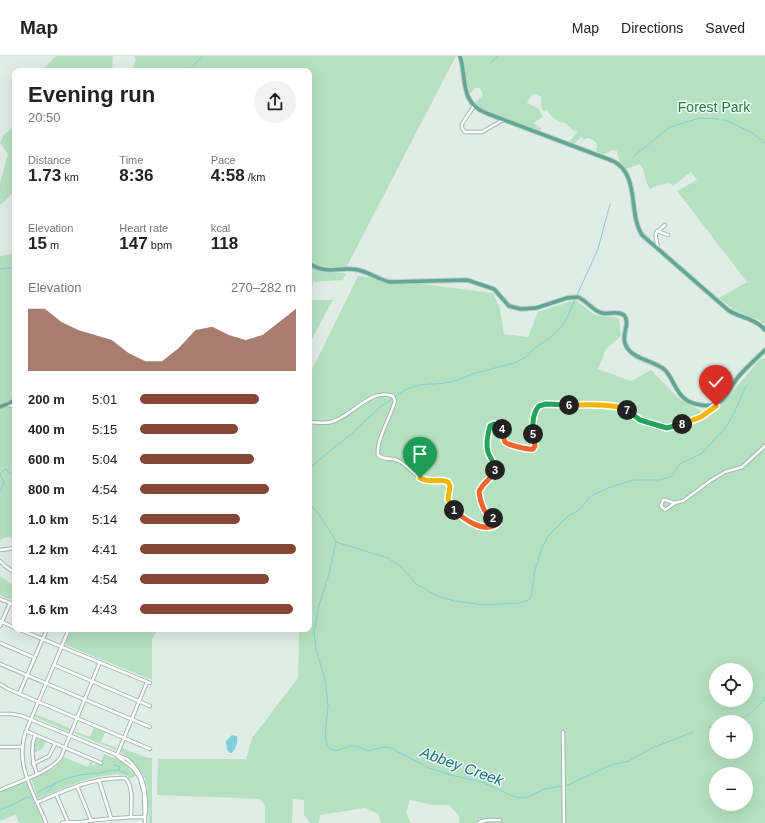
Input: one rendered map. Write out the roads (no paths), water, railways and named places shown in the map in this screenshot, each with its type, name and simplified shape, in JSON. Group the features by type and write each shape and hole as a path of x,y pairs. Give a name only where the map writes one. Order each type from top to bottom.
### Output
{"main road":[{"path":"460,56 466,92 468,98 474,106 481,111 620,165 628,177 636,219 642,235 728,310 755,321 765,330"},
{"path":"312,265 326,270 356,270 390,282 467,280 496,290 506,303 518,309 535,308 567,298 578,297 605,314 617,312 624,315 627,321 624,336 627,348 634,354 666,371 678,391 685,399 690,402 703,405 718,403 725,397 738,377 765,350"},
{"path":"0,406 6,405 12,401"}],"street":[{"path":"474,106 462,124 462,128 465,132 482,132 503,119"},
{"path":"657,249 658,244 655,236 657,231 665,225"},
{"path":"657,231 668,235"},
{"path":"312,422 331,422 371,398 385,394 393,396 395,401 383,432 378,455 383,458 399,461 416,475 425,480 433,482 444,480 448,482 450,486 448,499 453,509 469,522 478,526 489,527 497,525 498,521 488,517 479,492 483,485 491,477 495,469 488,450 489,431 492,425 497,425 502,429 507,444 531,450 535,446 532,429 535,413 537,408 541,405 621,407 640,420 667,428 696,420 712,410 718,403"},
{"path":"6,405 12,406"},
{"path":"675,503 663,500 661,506 665,510 675,503 683,501 725,472 742,467 765,446"},
{"path":"0,550 12,548"},
{"path":"0,561 12,571"},
{"path":"0,599 10,603 0,626"},
{"path":"1,622 12,627"},
{"path":"26,632 149,683 117,756"},
{"path":"20,694 46,632"},
{"path":"46,823 23,766 22,747 26,731 68,632"},
{"path":"0,643 35,658"},
{"path":"0,790 49,769 57,763 65,748 100,662"},
{"path":"0,664 150,727"},
{"path":"54,665 150,706"},
{"path":"0,684 38,702 150,749"},
{"path":"0,714 17,714 117,756 124,757 142,777 146,793 145,823"},
{"path":"26,731 100,763"},
{"path":"563,732 564,823"},
{"path":"35,735 32,751 33,764 37,774"},
{"path":"33,764 49,756 55,744"},
{"path":"0,747 22,747"},
{"path":"38,802 77,786 99,780 110,778 126,779 131,795 131,817"},
{"path":"99,780 111,818"},
{"path":"77,786 90,820"},
{"path":"56,794 68,822"},
{"path":"62,823 145,816"},
{"path":"479,823 483,820 500,820"}],"water":[{"path":"232,735 237,736 237,740 235,749 232,753 230,753 227,750 226,741"}],"waterway":[{"path":"191,68 203,56"},
{"path":"491,63 497,56"},
{"path":"634,156 670,127 700,118 719,119"},
{"path":"722,120 751,132 765,143"},
{"path":"577,295 598,249 610,204"},
{"path":"0,269 12,267"},
{"path":"312,466 350,435 380,407 405,390 419,385 445,383 458,380 472,374 514,363 526,357 562,326 576,298"},
{"path":"336,542 388,558 400,566 416,584 437,596 454,601 485,605 519,603 529,600 531,597 535,570 542,548 548,536 568,516 579,510 591,496 608,488 634,480 658,480 671,477 680,464 701,454 726,427 746,386"},
{"name":"Abbey Creek","path":"0,474 5,469 12,475"},
{"name":"Abbey Creek","path":"0,474 4,483 0,492"},
{"name":"Abbey Creek","path":"312,506 336,541 329,574 319,605 314,632 316,650 325,679 328,705 325,735 327,745 330,749 336,751 350,746 357,746 367,751 384,747 391,748 429,768 482,782 515,797 526,798 544,789 568,785 611,765 629,761 650,749 693,732"},
{"name":"Abbey Creek","path":"746,715 759,705 765,697"},
{"path":"114,765 120,767 119,770"},
{"path":"37,793 74,776 114,770 128,774"},
{"path":"47,792 55,784"},
{"path":"0,810 31,796"}],"park label":[{"name":"Forest Park","path":"714,107"}]}
